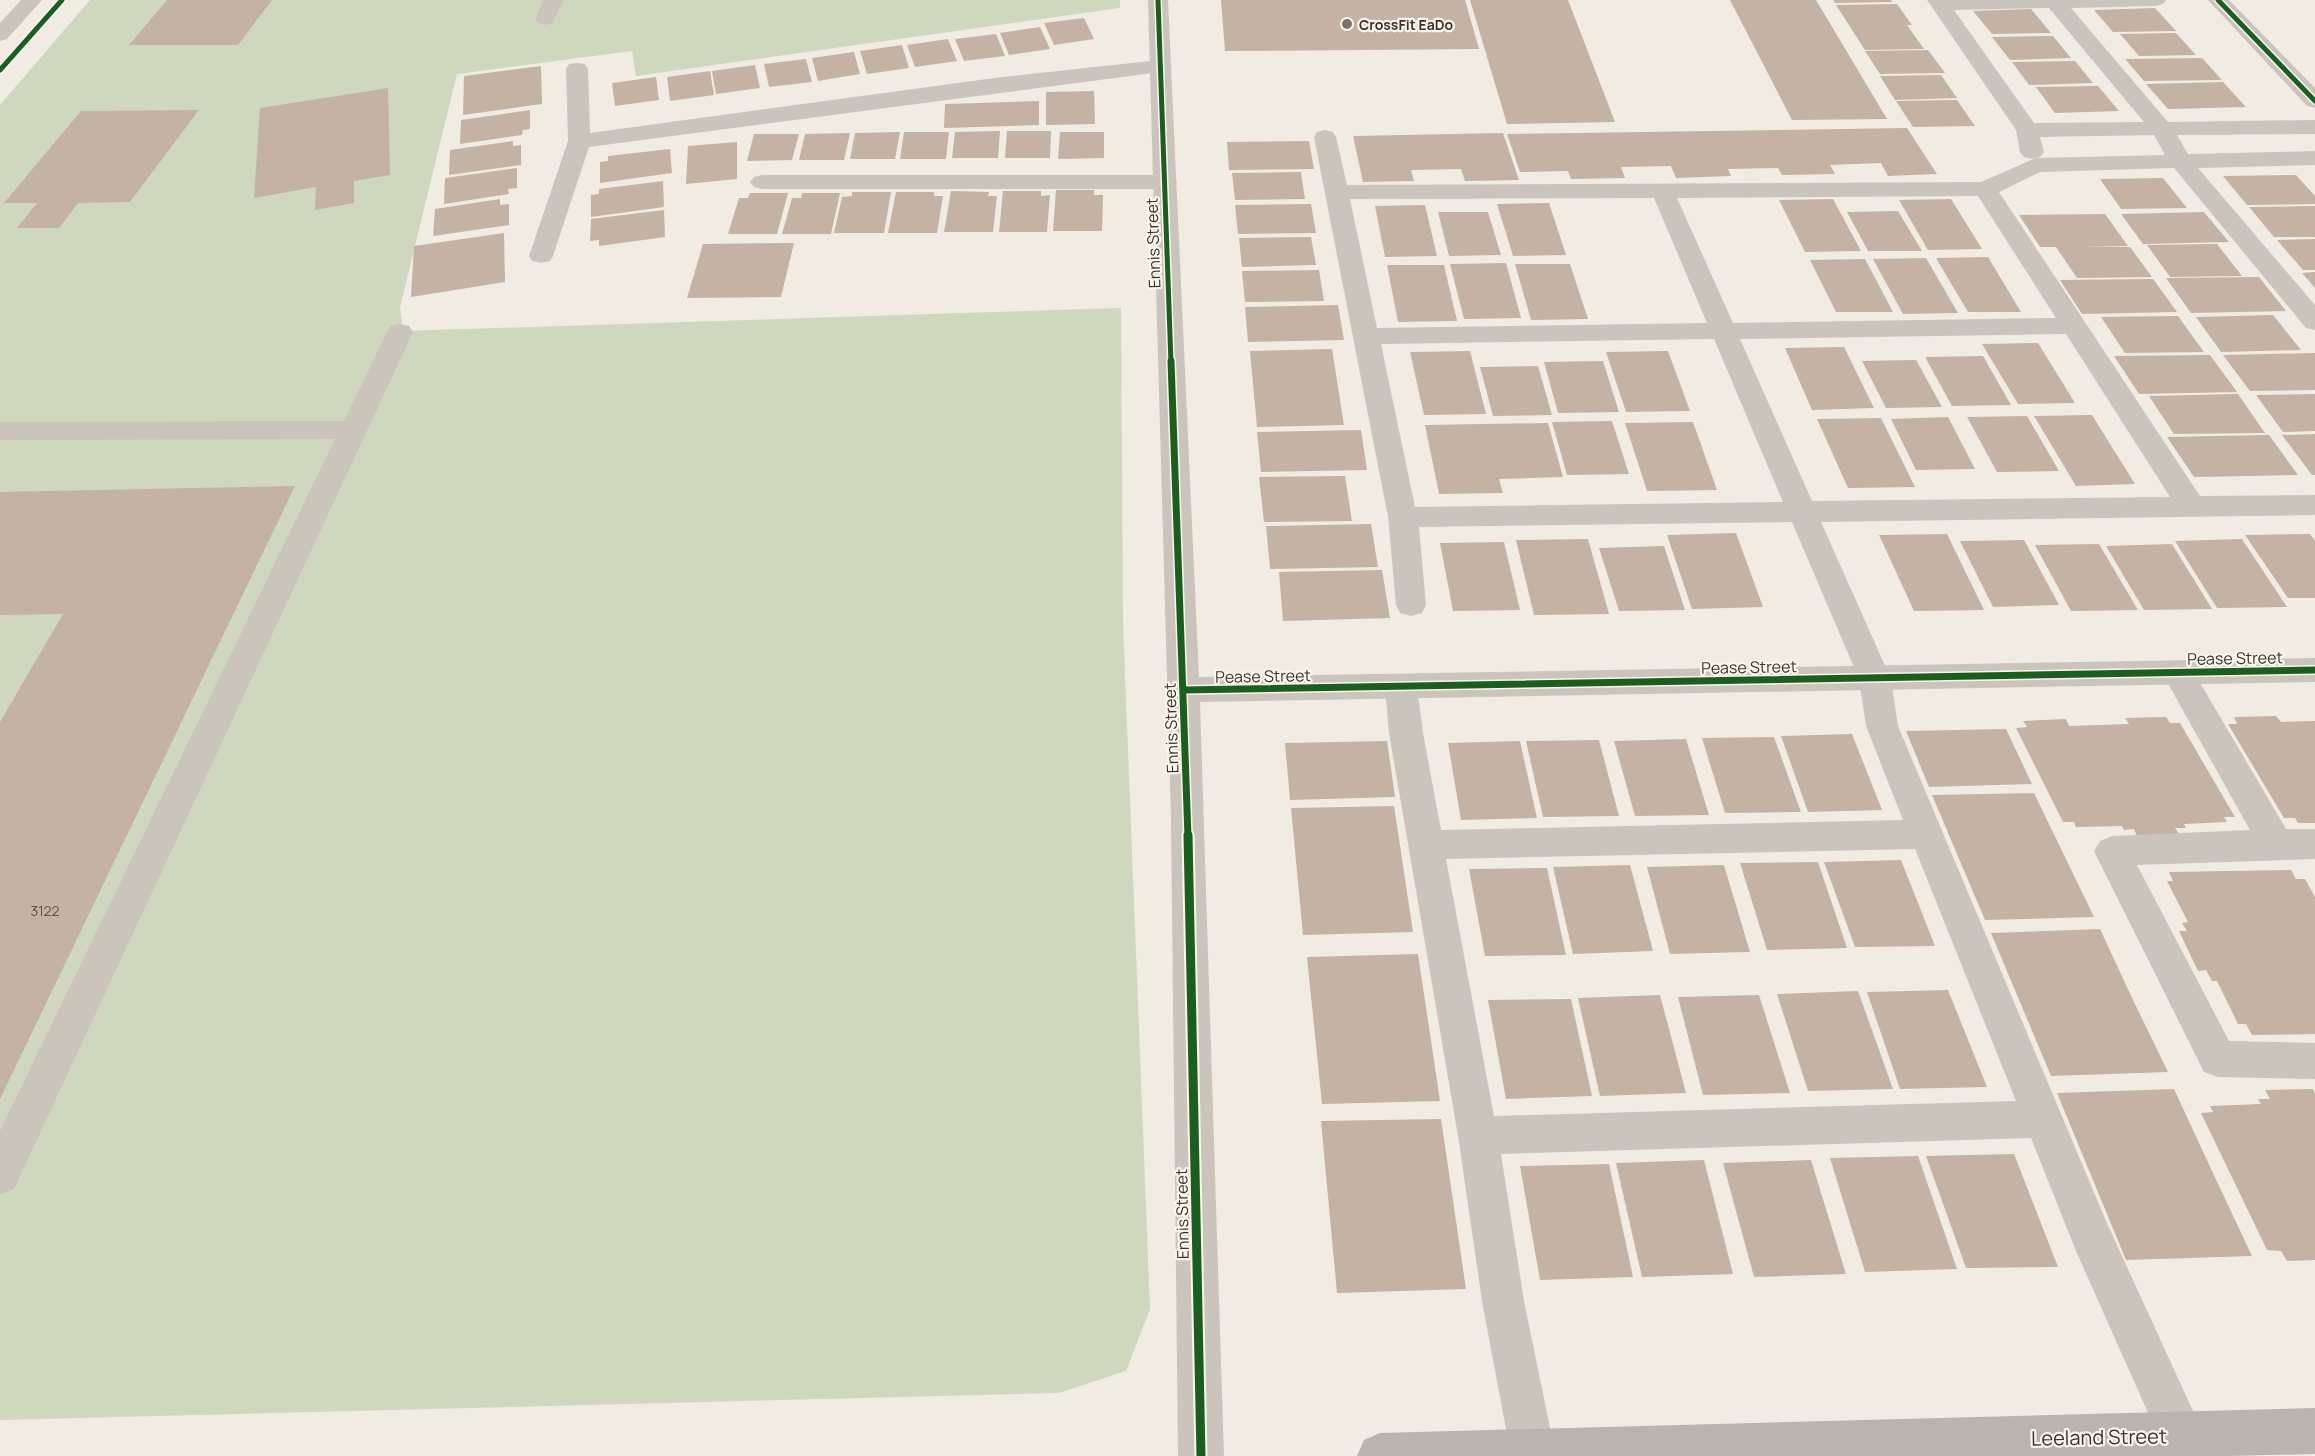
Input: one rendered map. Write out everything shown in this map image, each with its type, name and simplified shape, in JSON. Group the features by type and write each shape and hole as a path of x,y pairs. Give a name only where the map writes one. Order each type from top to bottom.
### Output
{"main road":[{"name":"Leeland Street","path":"1380,1456 2315,1431"}],"street":[{"path":"0,35 32,0"},
{"path":"545,19 554,0"},
{"name":"Ennis Street","path":"1158,0 1188,819 1201,1456"},
{"path":"1938,2 2156,0"},
{"path":"2218,0 2315,101"},
{"path":"1938,2 2027,130 2036,165"},
{"path":"2055,2 2162,129 2181,162 2315,322"},
{"path":"579,141 1002,84 1160,66"},
{"path":"542,256 579,141 577,69"},
{"path":"2027,130 2315,127"},
{"path":"1325,137 1403,517 1411,605"},
{"path":"1336,192 1985,189 2036,165 2315,158"},
{"path":"762,182 1165,182"},
{"path":"1985,189 2191,506"},
{"path":"1663,192 1875,679 1882,726 2091,1236 2181,1435"},
{"path":"1366,336 2074,326"},
{"path":"0,1175 400,332"},
{"path":"0,431 354,430"},
{"path":"1403,517 2315,505"},
{"name":"Pease Street","path":"1183,690 2315,670"},
{"path":"2178,673 2276,844"},
{"path":"1401,687 1406,733 1478,1136 1503,1301 1532,1452"},
{"path":"1426,845 1926,834"},
{"path":"2315,844 2112,851 2218,1059 2315,1061"},
{"path":"1478,1136 2043,1119"}],"green space":[{"path":"90,0 1120,0 1120,8 636,76 632,51 457,74 400,307 403,331 1121,308 1123,623 1150,1309 1126,1371 1059,1393 0,1420 0,105"}],"building":[{"path":"167,0 272,0 238,45 129,45"},
{"name":"CrossFit EaDo","path":"1221,0 1465,0 1479,49 1225,51"},
{"path":"1470,0 1568,0 1615,122 1507,124"},
{"path":"1730,0 1816,0 1887,119 1792,120"},
{"path":"1833,0 1891,0 1892,2 1835,3"},
{"path":"1897,4 1912,25 1907,25 1924,49 1865,50 1836,5"},
{"path":"2155,8 2176,31 2113,32 2094,10"},
{"path":"2031,9 2051,33 1992,34 1973,11"},
{"path":"1084,18 1094,39 1054,45 1044,23"},
{"path":"1040,27 1050,49 1009,55 1000,33"},
{"path":"2176,33 2196,55 2139,56 2120,34"},
{"path":"996,34 1005,56 964,61 955,39"},
{"path":"2053,36 2071,58 2010,60 1992,37"},
{"path":"948,39 957,61 915,67 907,45"},
{"path":"902,45 909,68 867,74 860,51"},
{"path":"1928,50 1945,73 1880,74 1865,51"},
{"path":"854,52 860,74 818,81 812,58"},
{"path":"2202,58 2222,80 2144,81 2125,59"},
{"path":"806,59 812,82 769,87 764,64"},
{"path":"2075,61 2093,83 2029,85 2012,62"},
{"path":"755,65 760,88 716,94 712,71"},
{"path":"541,66 542,104 463,115 464,76"},
{"path":"710,71 714,95 670,101 667,77"},
{"path":"1941,75 1957,98 1895,100 1880,76"},
{"path":"656,77 659,100 615,106 612,83"},
{"path":"2223,82 2246,107 2168,109 2146,84"},
{"path":"2098,86 2119,111 2055,113 2036,87"},
{"path":"388,88 390,175 354,181 354,203 315,210 316,187 254,198 260,108"},
{"path":"1094,91 1095,124 1046,125 1046,92"},
{"path":"1957,100 1975,126 1913,127 1896,101"},
{"path":"1039,101 1039,125 944,128 945,104"},
{"path":"199,110 130,202 78,203 59,228 17,228 37,203 4,203 81,111"},
{"path":"530,110 530,129 523,130 522,135 460,144 461,120"},
{"path":"1907,128 1937,174 1888,176 1881,163 1830,165 1835,174 1782,175 1778,168 1728,169 1731,176 1676,178 1671,166 1621,167 1625,178 1571,179 1568,171 1520,172 1507,134"},
{"path":"1000,131 998,158 952,158 955,132"},
{"path":"1007,131 1051,131 1050,158 1005,158"},
{"path":"900,132 895,159 850,159 855,133"},
{"path":"904,132 949,132 946,159 900,159"},
{"path":"1060,132 1104,132 1104,158 1058,159"},
{"path":"850,133 844,160 799,160 805,134"},
{"path":"1503,133 1519,180 1465,181 1461,169 1411,170 1414,181 1363,182 1353,136"},
{"path":"754,134 799,134 792,160 747,161"},
{"path":"513,141 513,146 521,145 521,165 449,175 450,150"},
{"path":"1309,141 1314,169 1229,170 1227,142"},
{"path":"737,142 737,179 686,184 688,146"},
{"path":"670,149 672,173 600,183 600,162 608,161 608,156"},
{"path":"517,168 517,188 508,189 509,194 444,204 445,178"},
{"path":"1301,172 1305,199 1235,200 1232,173"},
{"path":"2296,175 2315,196 2315,204 2247,205 2223,176"},
{"path":"2163,178 2187,208 2121,209 2100,179"},
{"path":"663,181 664,207 591,217 591,195 599,194 599,189"},
{"path":"1056,190 1094,190 1094,195 1103,195 1102,231 1053,231"},
{"path":"951,191 989,192 988,196 997,196 993,232 944,232"},
{"path":"1003,191 1041,191 1041,196 1050,195 1047,232 999,232"},
{"path":"852,192 891,192 884,233 834,233 842,197 852,196"},
{"path":"896,192 934,192 934,196 943,196 937,233 888,233"},
{"path":"750,193 788,193 777,234 728,234 739,198 748,198"},
{"path":"802,193 840,193 831,234 782,234 792,198 801,198"},
{"path":"500,199 500,205 509,204 509,225 433,236 435,209"},
{"path":"1833,199 1861,251 1805,252 1779,200"},
{"path":"1951,199 1982,249 1928,250 1899,200"},
{"path":"1549,203 1566,255 1513,256 1497,204"},
{"path":"1311,204 1316,233 1238,234 1235,205"},
{"path":"1425,205 1437,256 1385,257 1375,206"},
{"path":"2315,206 2315,237 2274,237 2249,207"},
{"path":"664,210 665,237 599,246 599,240 590,241 591,219"},
{"path":"1898,211 1922,251 1868,251 1847,212"},
{"path":"1438,212 1488,212 1501,255 1449,256"},
{"path":"2204,212 2229,242 2143,244 2121,214"},
{"path":"2105,214 2128,246 2080,247 2130,247 2152,277 2077,278 2056,247 2040,247 2019,215"},
{"path":"504,233 505,282 411,297 414,246"},
{"path":"1311,237 1316,265 1242,267 1239,238"},
{"path":"2315,239 2315,270 2303,270 2277,240"},
{"path":"794,243 781,297 687,298 703,244"},
{"path":"2217,244 2242,276 2170,277 2147,245"},
{"path":"1988,257 2021,312 1968,312 1936,258"},
{"path":"1926,258 1958,313 1903,314 1873,259"},
{"path":"1865,259 1893,312 1836,312 1810,260"},
{"path":"1506,263 1521,318 1464,319 1450,264"},
{"path":"1515,264 1570,264 1588,319 1531,320"},
{"path":"1387,265 1444,265 1457,321 1398,322"},
{"path":"1319,270 1324,301 1245,302 1242,271"},
{"path":"2315,272 2315,288 2302,273"},
{"path":"2259,277 2286,311 2191,313 2166,278"},
{"path":"2153,279 2177,312 2082,314 2060,280"},
{"path":"1338,305 1344,340 1248,342 1245,307"},
{"path":"2273,315 2301,350 2221,352 2196,317"},
{"path":"2178,316 2204,352 2125,353 2101,317"},
{"path":"2038,343 2075,403 2018,404 1982,344"},
{"path":"1844,347 1874,408 1812,410 1785,348"},
{"path":"1332,349 1344,425 1257,427 1250,351"},
{"path":"1470,351 1486,414 1424,415 1410,352"},
{"path":"1668,351 1690,411 1626,412 1606,352"},
{"path":"2315,353 2315,390 2250,391 2223,355"},
{"path":"2210,355 2237,392 2139,394 2114,356"},
{"path":"1983,356 2011,405 1952,406 1925,357"},
{"path":"1916,360 1942,407 1886,408 1862,361"},
{"path":"1603,361 1619,412 1558,413 1544,362"},
{"path":"1538,366 1552,415 1493,416 1480,367"},
{"path":"2238,394 2265,433 2174,434 2149,396"},
{"path":"2315,394 2315,431 2283,432 2256,395"},
{"path":"2092,415 2135,484 2076,486 2034,416"},
{"path":"2027,416 2059,471 1997,472 1967,417"},
{"path":"1948,417 1975,469 1916,470 1891,419"},
{"path":"1881,418 1915,487 1848,488 1817,419"},
{"path":"1612,421 1629,474 1567,475 1552,422"},
{"path":"1693,422 1717,490 1647,491 1625,423"},
{"path":"1548,423 1563,477 1499,479 1503,493 1439,494 1425,425"},
{"path":"1361,430 1367,470 1261,472 1257,432"},
{"path":"2315,434 2315,475 2312,475 2282,435"},
{"path":"2269,435 2298,475 2194,477 2167,437"},
{"path":"1345,476 1352,521 1264,522 1259,477"},
{"path":"295,486 0,1099 0,722 63,614 0,615 0,492"},
{"path":"1371,524 1378,567 1270,569 1266,526"},
{"path":"1736,533 1763,607 1692,609 1667,535"},
{"path":"1947,534 1984,610 1914,611 1879,535"},
{"path":"2310,534 2315,541 2315,598 2288,598 2245,535"},
{"path":"1588,539 1609,614 1534,615 1516,540"},
{"path":"2242,539 2287,607 2217,608 2175,541"},
{"path":"2024,540 2059,605 1993,607 1960,541"},
{"path":"1504,542 1520,610 1453,611 1440,543"},
{"path":"2099,544 2138,610 2071,611 2035,545"},
{"path":"2172,544 2212,609 2144,610 2106,546"},
{"path":"1664,546 1685,610 1619,611 1599,548"},
{"path":"1382,570 1390,618 1283,621 1279,572"},
{"path":"2276,716 2281,722 2315,721 2315,823 2298,823 2295,818 2284,818 2228,724 2237,724 2234,717"},
{"path":"2166,717 2170,723 2180,723 2235,817 2224,817 2227,822 2184,824 2186,828 2175,828 2179,834 2137,836 2134,829 2124,830 2122,826 2076,827 2074,822 2063,822 2016,728 2027,727 2023,721 2066,719 2069,726 2129,724 2125,718"},
{"path":"2006,729 2032,784 1929,787 1906,731"},
{"path":"1852,734 1882,810 1808,812 1781,736"},
{"path":"1774,737 1801,812 1725,813 1702,738"},
{"path":"1686,739 1709,815 1635,816 1614,741"},
{"path":"1599,740 1619,816 1543,817 1526,741"},
{"path":"1387,741 1395,797 1290,800 1285,743"},
{"path":"1520,741 1537,818 1461,820 1448,743"},
{"path":"2034,793 2094,917 1985,920 1932,795"},
{"path":"1394,806 1413,932 1303,935 1291,808"},
{"path":"1901,860 1935,946 1855,947 1824,862"},
{"path":"1818,862 1847,948 1767,950 1740,863"},
{"path":"1630,865 1653,951 1573,954 1553,867"},
{"path":"1724,865 1750,952 1670,954 1647,867"},
{"path":"1547,868 1566,955 1485,956 1469,869"},
{"path":"2291,870 2296,879 2305,879 2315,897 2315,1034 2252,1035 2246,1024 2238,1024 2217,981 2212,981 2206,970 2198,971 2179,931 2187,931 2182,923 2188,922 2167,881 2173,881 2169,872"},
{"path":"2100,929 2168,1072 2051,1076 1991,933"},
{"path":"1418,954 1440,1101 1322,1104 1307,957"},
{"path":"1948,990 1987,1087 1900,1089 1867,992"},
{"path":"1858,991 1893,1089 1808,1091 1777,994"},
{"path":"1660,995 1686,1093 1600,1096 1578,998"},
{"path":"1759,995 1790,1093 1703,1095 1678,997"},
{"path":"1571,999 1592,1096 1506,1099 1488,1000"},
{"path":"2174,1089 2252,1256 2126,1260 2057,1093"},
{"path":"2313,1089 2315,1094 2315,1260 2287,1261 2281,1251 2267,1250 2201,1113 2213,1112 2210,1106 2261,1104 2258,1099 2270,1099 2265,1090"},
{"path":"1441,1119 1466,1289 1337,1293 1321,1121"},
{"path":"2014,1154 2058,1267 1966,1268 1926,1156"},
{"path":"1918,1156 1957,1269 1865,1272 1830,1158"},
{"path":"1704,1160 1733,1274 1642,1277 1616,1163"},
{"path":"1811,1160 1846,1274 1754,1277 1723,1163"},
{"path":"1609,1164 1633,1277 1540,1280 1520,1166"}],"cycle path":[{"path":"0,70 62,0"},
{"path":"1158,0 1188,819 1201,1456"},
{"path":"2218,0 2315,101"},
{"path":"1183,690 2315,670"}],"place":[{"name":"CrossFit EaDo","path":"1347,24"}]}
